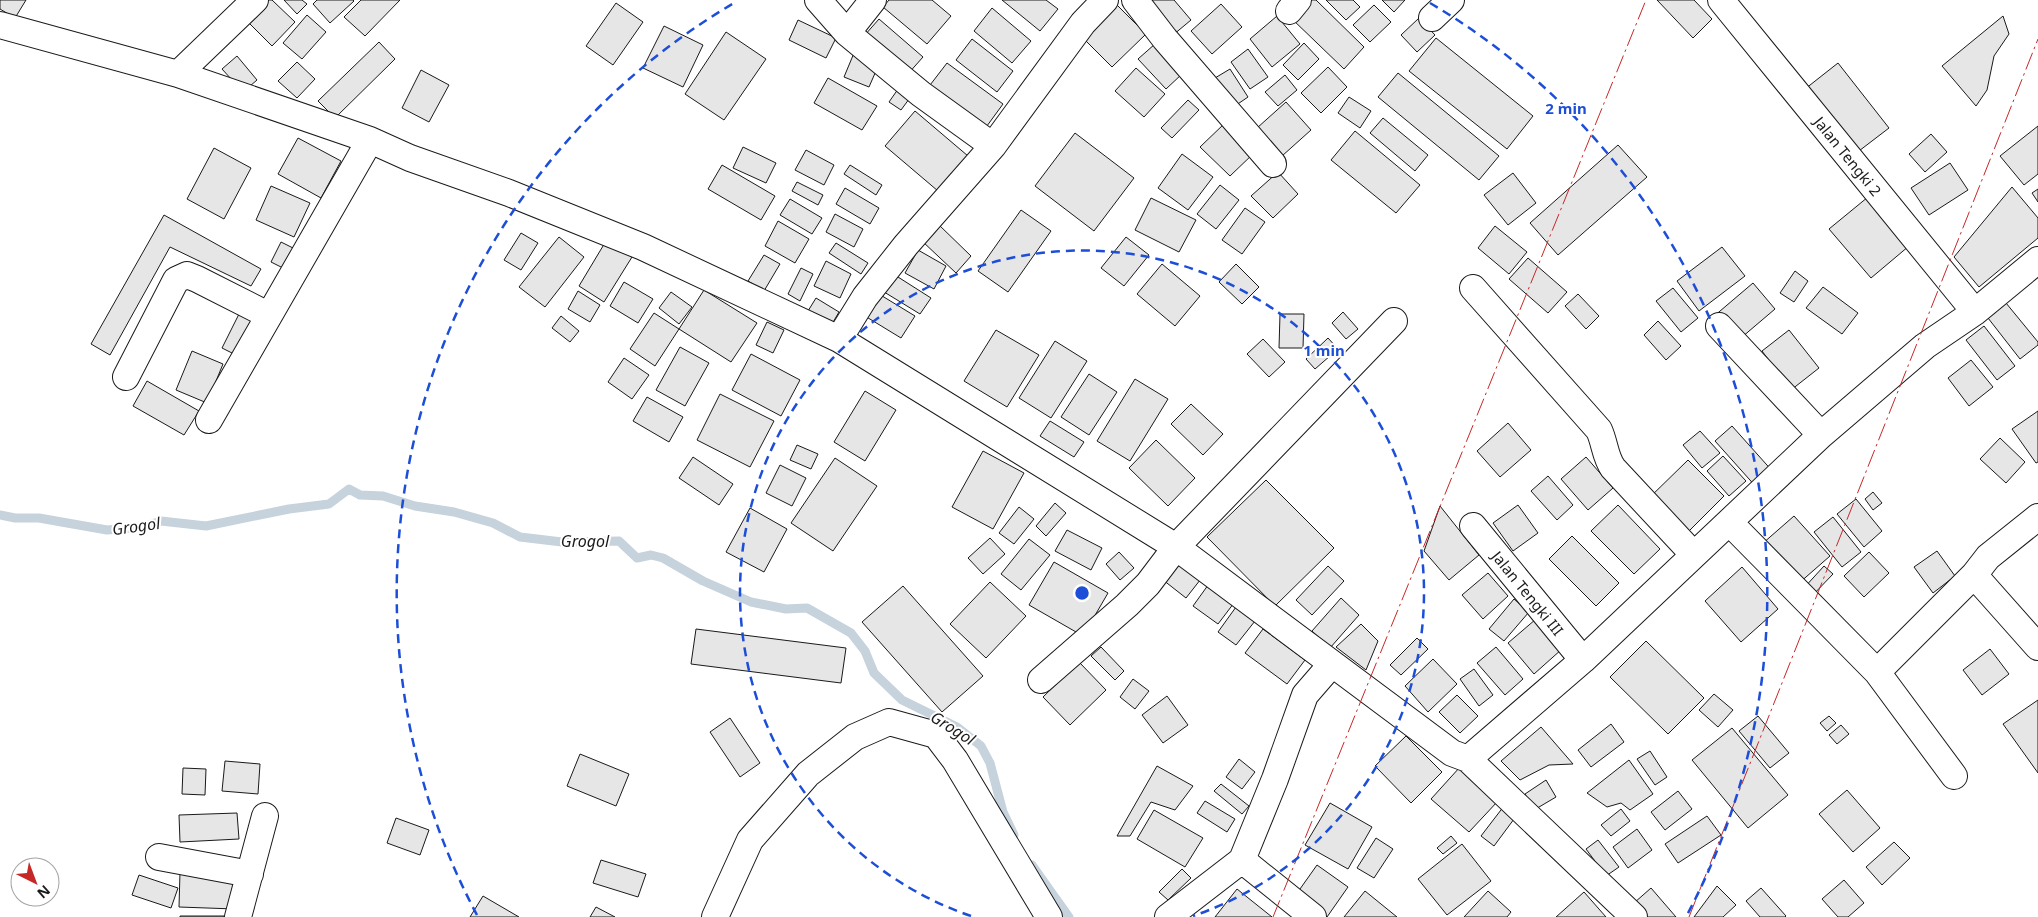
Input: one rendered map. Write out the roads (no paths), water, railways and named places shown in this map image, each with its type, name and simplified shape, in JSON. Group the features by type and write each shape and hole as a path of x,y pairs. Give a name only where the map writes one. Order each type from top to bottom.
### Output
{"street":[{"path":"818,0 847,33 921,94 993,146"},
{"path":"847,33 873,0"},
{"path":"839,338 865,297 906,245 993,146 1083,24 1105,0"},
{"path":"1135,0 1164,39 1273,164"},
{"path":"1432,18 1451,0"},
{"name":"Jalan Tengki 2","path":"1721,0 1975,312"},
{"path":"178,74 243,3"},
{"path":"0,25 178,74 370,140 643,247 839,338 1176,547 1331,665 1452,753 1468,759 1634,917"},
{"path":"209,420 370,140"},
{"path":"1468,759 1583,660 1821,435 1925,346 1975,312 2038,260"},
{"path":"126,377 176,280 187,275 268,316"},
{"path":"1473,288 1599,430 1604,441 1608,461 1613,468 1694,554"},
{"path":"1041,680 1127,605 1148,584 1176,547 1394,321"},
{"path":"1719,326 1821,435"},
{"path":"1877,672 1974,576 1988,557 2038,518"},
{"path":"1729,522 1877,672 1954,776"},
{"name":"Jalan Tengki III","path":"1473,526 1583,660"},
{"path":"1974,576 2038,647"},
{"path":"1168,917 1242,860 1275,779 1305,695 1331,665"},
{"path":"714,917 750,840 808,774 855,737 889,722 936,736 955,760 1049,917"},
{"path":"238,917 265,816"},
{"path":"159,856 250,874"},
{"path":"1242,860 1313,917"}],"waterway":[{"name":"Grogol","path":"0,515 15,518 39,518 107,530 143,527 161,521 206,526 289,509 329,504 349,489 360,495 383,496 415,506 454,512 493,523 520,537 562,542 619,541 637,558 651,555 663,558 703,581 751,602 786,609 807,608 851,633 865,651 874,673 902,700 957,727 981,746 990,763 1003,812 1014,835"},
{"name":"Grogol","path":"1032,865 1069,917"}]}
